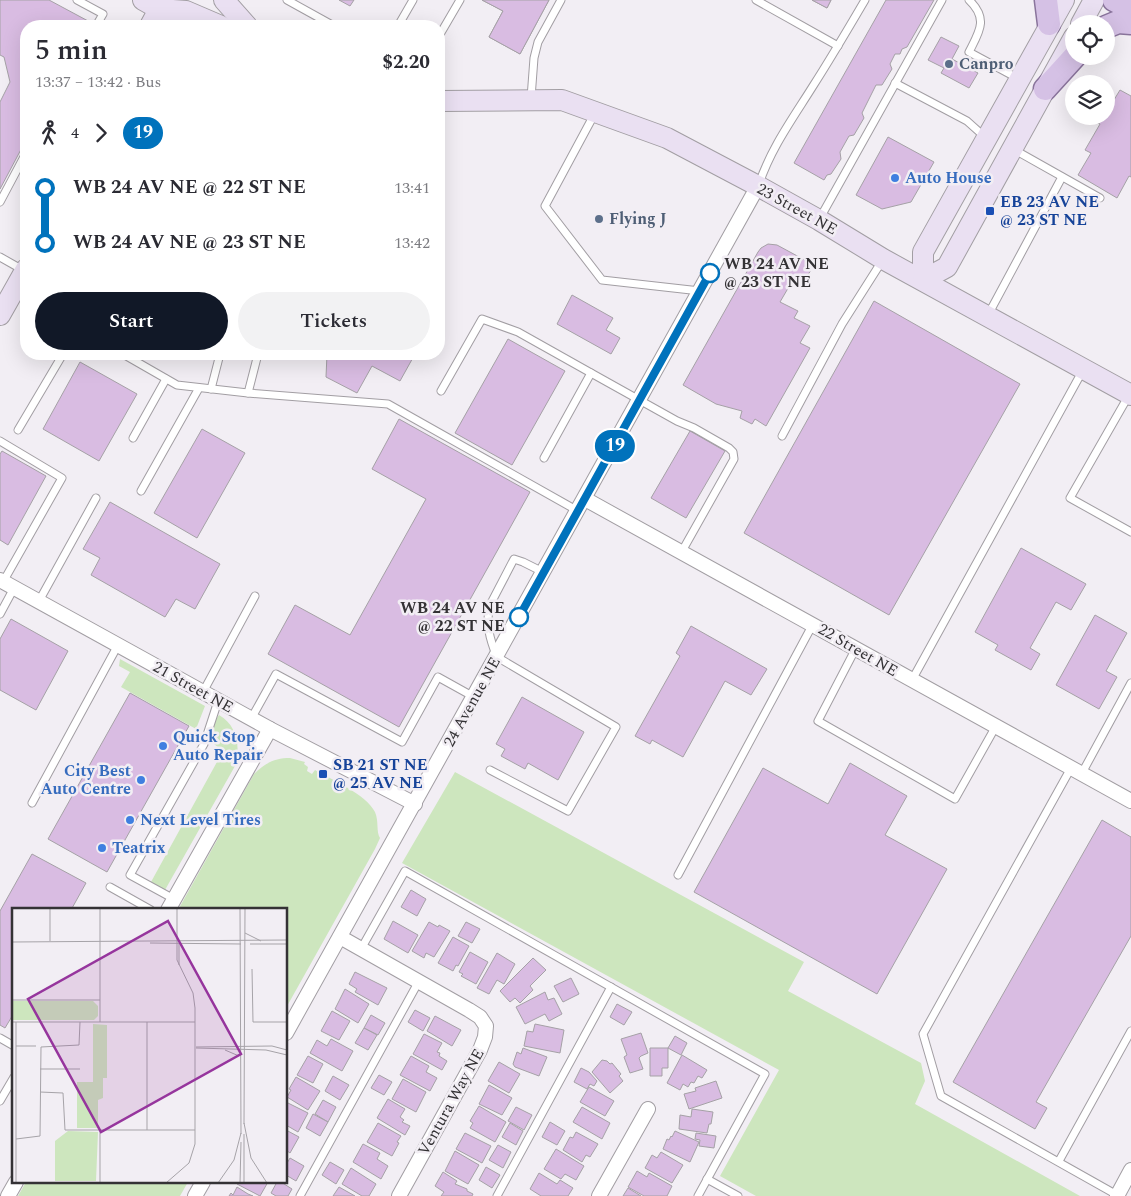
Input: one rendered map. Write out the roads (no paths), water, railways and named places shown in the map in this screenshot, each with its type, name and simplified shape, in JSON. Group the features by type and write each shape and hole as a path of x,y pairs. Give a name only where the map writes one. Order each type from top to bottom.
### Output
{"main road":[{"path":"1046,0 1049,24"},
{"path":"1114,0 1131,9"},
{"path":"1115,23 1131,23"},
{"path":"1045,89 1067,65"}],"street":[{"path":"224,0 242,20"},
{"path":"1064,0 923,252 923,280 947,267 1065,53"},
{"path":"1086,15 1094,0"},
{"path":"154,9 196,20"},
{"name":"23 Street NE","path":"445,101 562,100 667,138 758,186 883,259 1130,395"},
{"name":"24 Avenue NE","path":"288,1029 758,186"},
{"path":"0,316 20,285"},
{"name":"22 Street NE","path":"585,499 1131,801"},
{"name":"21 Street NE","path":"6,583 251,719 415,804"},
{"path":"171,905 270,729"},
{"name":"Ventura Way NE","path":"340,937 480,1017 486,1026 485,1037 480,1050 399,1196"},
{"path":"600,1196 648,1109"},
{"path":"1118,1196 1131,1170"},
{"path":"8,1196 15,1184"},
{"path":"195,1196 202,1184"}],"lane":[{"path":"77,0 103,14 100,20"},
{"path":"287,0 323,20"},
{"path":"401,20 413,0"},
{"path":"445,26 460,0"},
{"path":"531,100 534,58 538,42 561,0"},
{"path":"756,0 838,46"},
{"path":"758,186 765,165 780,138 865,0"},
{"path":"819,220 942,0"},
{"path":"969,0 978,13 981,28 969,52 1019,79"},
{"path":"894,83 967,121 986,139"},
{"path":"595,112 545,206 602,280 700,291"},
{"path":"1012,149 1100,198"},
{"path":"0,202 20,164"},
{"path":"988,316 1062,177"},
{"path":"0,257 20,267"},
{"path":"782,436 842,324 883,259"},
{"path":"441,391 482,319 518,332 722,444 733,452 734,459 681,553"},
{"path":"18,430 59,360"},
{"path":"133,360 177,385 248,393 388,404 578,511"},
{"path":"211,389 218,360"},
{"path":"248,393 256,360"},
{"path":"912,680 1083,369"},
{"path":"544,458 591,373"},
{"path":"133,438 166,379"},
{"path":"141,491 199,388"},
{"path":"1130,395 1070,498 1131,532"},
{"path":"0,441 62,478 6,583 0,614"},
{"path":"38,601 96,498"},
{"path":"490,770 568,811 616,727 497,657 489,638 488,612 514,559 543,573"},
{"path":"203,692 255,596"},
{"path":"678,875 813,624"},
{"path":"32,802 118,645"},
{"path":"856,648 818,721 955,799 996,726"},
{"path":"251,719 276,674 402,742 438,677 474,697"},
{"path":"1118,1196 941,1096 923,1034 1077,771 1131,683"},
{"path":"171,905 130,875 204,744 218,701"},
{"path":"361,949 405,871 765,1074 698,1196"},
{"path":"110,888 147,908"},
{"path":"300,1196 418,981"},
{"path":"497,1196 611,988"},
{"path":"1059,1161 1131,1031"},
{"path":"0,1038 12,1045"},
{"path":"0,1101 12,1080"},
{"path":"707,1179 738,1196"}],"place":[{"name":"Canpro","path":"949,64"},
{"name":"Auto House","path":"895,178"},
{"name":"EB 23 AV NE @ 23 ST NE","path":"990,211"},
{"name":"Flying J","path":"599,219"},
{"name":"WB 24 AV NE @ 23 ST NE","path":"710,273"},
{"name":"WB 24 AV NE @ 22 ST NE","path":"519,617"},
{"name":"Quick Stop Auto Repair","path":"163,746"},
{"name":"SB 21 ST NE @ 25 AV NE","path":"323,774"},
{"name":"City Best Auto Centre","path":"141,780"},
{"name":"Next Level Tires","path":"130,820"},
{"name":"Teatrix","path":"102,848"}]}
